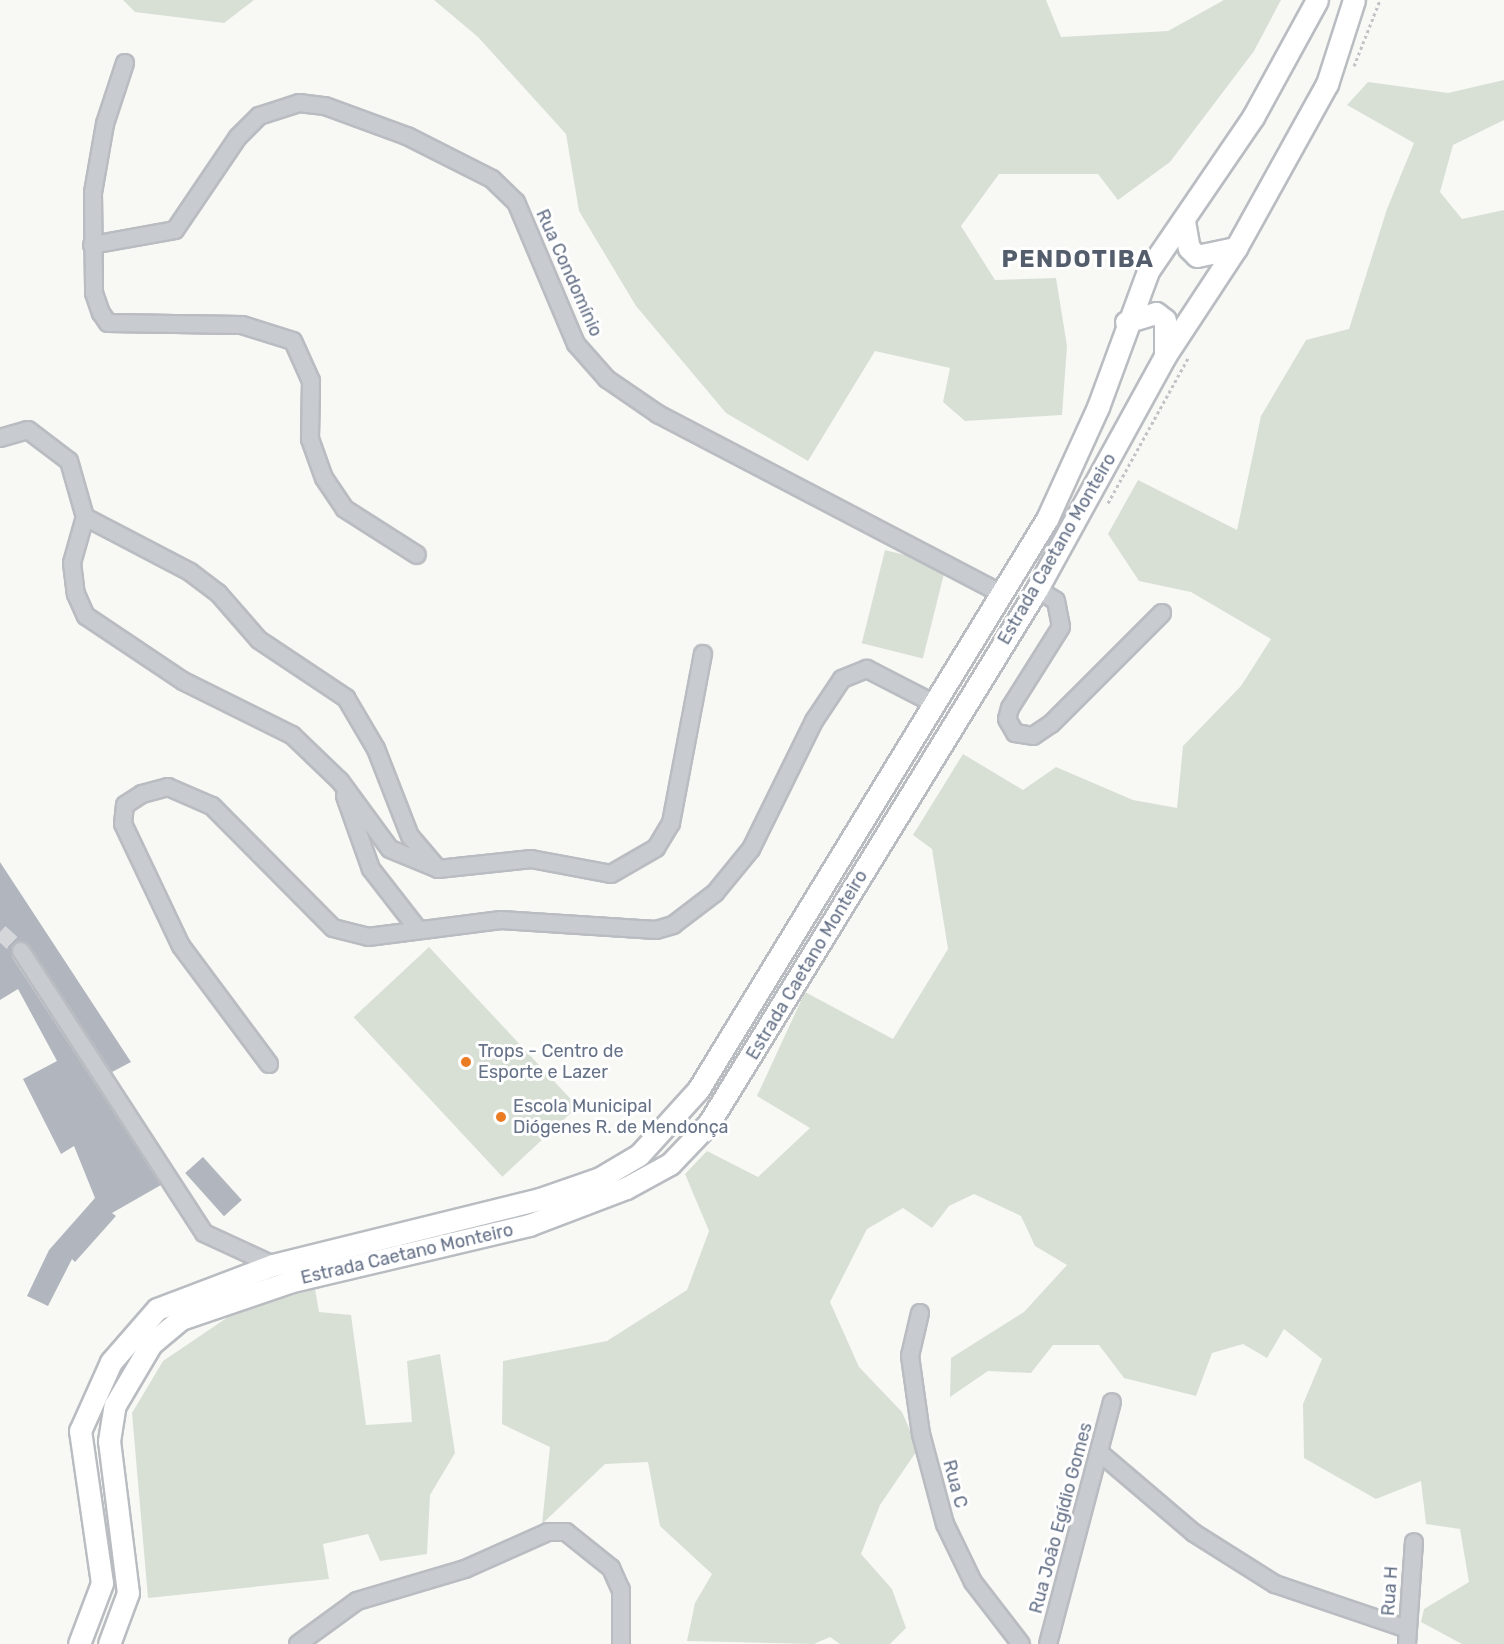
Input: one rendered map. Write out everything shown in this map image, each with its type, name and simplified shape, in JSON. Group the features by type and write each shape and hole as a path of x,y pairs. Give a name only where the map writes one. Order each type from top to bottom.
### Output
{"main road":[{"name":"Estrada Caetano Monteiro","path":"79,1644 102,1583 80,1431 111,1362 157,1309 273,1265 540,1199 600,1178 639,1155 698,1090 931,702 1062,492 1126,322 1148,271 1253,117 1317,0"},
{"name":"Estrada Caetano Monteiro","path":"109,1644 128,1593 109,1441 115,1405 151,1344 181,1319 292,1281 529,1225 670,1164 709,1123 756,1051 1037,589 1165,356 1236,248 1327,84 1354,0"},
{"path":"1184,221 1189,248 1197,256 1236,248"},
{"path":"1126,322 1156,313 1165,320 1165,356"}],"street":[{"path":"125,63 105,124 93,193 94,293 108,323 242,325 293,341 311,381 310,439 324,478 345,508 417,555"},
{"name":"Rua Condomínio","path":"92,245 175,230 238,137 260,116 299,103 325,106 407,136 492,179 516,202 576,344 607,379 668,419 1000,593"},
{"path":"0,438 28,430 47,440 69,461 85,517 72,563 76,594 86,616 183,681 272,722 340,781 390,849 438,869 531,859 611,874 656,848 671,823 703,654"},
{"path":"85,517 190,572 218,593 259,640 345,698 376,749 410,836 438,869"},
{"path":"1037,589 1056,601 1061,627 1010,708 1007,719 1015,733 1033,736 1051,724 1162,613"},
{"path":"269,1065 181,946 123,824 125,805 168,787 185,790 212,806 333,928 368,937 417,928 501,920 626,930 672,926 715,893 751,849 814,721 842,679 867,669 931,702"},
{"path":"340,781 371,869 417,928"},
{"path":"21,951 204,1233 273,1265"},
{"name":"Rua C","path":"920,1313 910,1356 921,1434 945,1524 973,1582 1021,1644"},
{"name":"Rua João Egídio Gomes","path":"1048,1644 1112,1402"},
{"path":"1100,1453 1194,1533 1275,1584 1407,1636"},
{"path":"298,1644 357,1601 465,1569 548,1532 566,1532 611,1568 621,1590 621,1644"},
{"name":"Rua H","path":"1407,1636 1414,1542"}],"shaded area":[{"path":"123,0 254,0 224,23 135,12"},
{"path":"434,0 1046,0 1061,37 1168,31 1224,0 1281,0 1254,51 1170,162 1118,200 1098,174 999,174 961,226 995,280 1056,278 1067,346 1062,415 965,421 943,402 950,368 875,351 808,461 726,413 636,306 579,211 566,134 478,37"},
{"path":"1504,80 1504,120 1453,145 1440,192 1462,219 1504,210 1504,1644 1462,1644 1421,1622 1424,1609 1469,1582 1460,1529 1426,1524 1421,1481 1376,1499 1304,1458 1303,1404 1322,1359 1284,1329 1267,1358 1243,1344 1212,1353 1196,1396 1124,1378 1099,1345 1053,1345 1031,1373 988,1371 950,1397 951,1358 1024,1312 1067,1265 1035,1246 1021,1216 974,1194 949,1206 932,1228 903,1208 867,1229 830,1302 859,1367 902,1412 918,1449 880,1505 861,1554 892,1589 906,1628 890,1644 840,1644 830,1637 814,1644 687,1641 695,1603 712,1574 660,1526 648,1462 605,1464 542,1524 550,1447 502,1424 503,1361 607,1341 687,1290 709,1231 685,1174 707,1151 758,1177 810,1128 757,1096 805,992 893,1039 948,949 932,849 913,835 963,754 1023,790 1056,767 1133,800 1177,808 1183,746 1241,686 1271,639 1191,592 1139,581 1108,534 1138,480 1237,530 1261,416 1306,340 1349,329 1387,209 1414,143 1347,105 1368,82 1448,93"},
{"path":"885,550 946,565 923,658 862,643"},
{"name":"Trops - Centro de Esporte e Lazer","path":"429,947 578,1106 502,1177 354,1017"},
{"path":"315,1289 319,1312 351,1315 366,1425 412,1422 407,1361 440,1354 455,1453 430,1495 427,1554 380,1561 368,1534 323,1544 329,1579 148,1598 132,1413 163,1361 237,1311"}],"building":[{"path":"0,862 131,1062 112,1072 29,945 15,943 12,957 161,1185 112,1213 116,1216 75,1262 72,1259 48,1306 27,1296 49,1250 95,1198 74,1146 61,1154 23,1079 57,1061 18,989 0,1000"},
{"path":"203,1157 242,1200 224,1216 185,1173"}],"tunnel":[{"path":"0,932 21,951"}],"place":[{"name":"Trops - Centro de Esporte e Lazer","path":"466,1062"},
{"name":"Escola Municipal Diógenes R. de Mendonça","path":"501,1117"}],"district":[{"name":"PENDOTIBA","path":"1078,260"}]}
